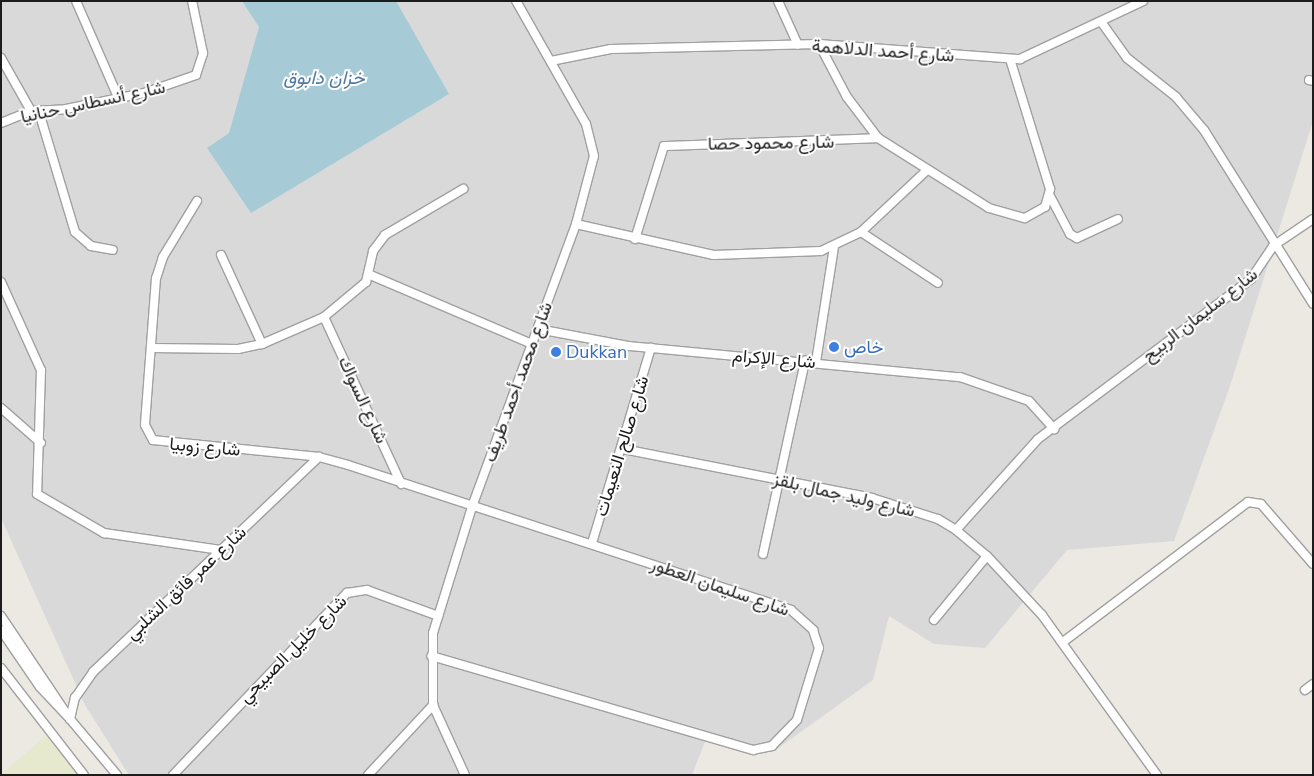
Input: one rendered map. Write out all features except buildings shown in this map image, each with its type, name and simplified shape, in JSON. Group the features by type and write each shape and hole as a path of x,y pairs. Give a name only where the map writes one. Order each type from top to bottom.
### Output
{"street":[{"path":"76,1 118,97"},
{"name":"شارع أنسطاس حنانيا","path":"1,123 35,112 177,84 200,70 203,53 192,1"},
{"name":"شارع محمد أحمد طريف","path":"465,775 432,705 430,656 438,616 474,504 576,224 591,175 594,146 551,61 516,1"},
{"path":"778,1 798,45"},
{"name":"شارع أحمد الدلاهمة","path":"551,61 611,49 819,44 1010,59 1046,50 1143,1"},
{"path":"1102,23 1126,58 1176,97 1204,130 1273,246 1313,304"},
{"path":"819,44 847,98 878,138 926,171 1010,217 1033,215 1050,196"},
{"path":"1,58 35,112 75,232 91,246 113,250"},
{"path":"1010,59 1050,196 1070,234 1077,238 1118,219"},
{"name":"شارع محمود حصا","path":"634,239 664,146 878,138"},
{"path":"576,224 634,239 726,256 791,254 834,247 860,232 926,171"},
{"path":"151,348 227,350 262,344 324,317 357,294 368,274 373,251 385,235 463,189"},
{"name":"شارع زوبيا","path":"197,201 159,268 145,425 153,440 319,457 402,484 474,504"},
{"path":"1273,246 1313,219"},
{"path":"860,232 938,283"},
{"name":"شارع سليمان الربيح","path":"956,530 1024,453 1054,428 1251,279 1273,246"},
{"path":"816,362 834,247"},
{"path":"222,255 262,344"},
{"path":"368,274 532,344"},
{"path":"1,282 41,370 41,443 35,490 50,505 104,533 221,550"},
{"name":"شارع السواك","path":"324,317 402,484"},
{"name":"شارع الإكرام","path":"538,330 651,348 816,362 987,384 1028,401 1054,428"},
{"name":"شارع صالح النعيمات","path":"592,543 623,449 651,348"},
{"path":"764,554 805,361"},
{"path":"1,408 41,443"},
{"name":"شارع وليد جمال بلقز","path":"623,449 781,479 891,503 956,530 987,556 1063,642 1157,775"},
{"name":"شارع عمر فائق الشلبي","path":"70,719 86,680 319,457"},
{"path":"1063,642 1248,502 1261,504 1313,564"},
{"name":"شارع سليمان العطور","path":"430,656 730,747 763,749 786,734 797,720 819,648 808,624 777,604 474,504"},
{"path":"934,620 987,556"},
{"name":"شارع خليل الصبيحي","path":"173,775 347,593 367,590 438,616"},
{"path":"1,616 70,719 117,775"},
{"path":"1,630 50,701 70,719"},
{"path":"1,668 84,775"},
{"path":"1305,690 1313,684"},
{"path":"368,775 432,705"}],"shaded area":[{"path":"1,1 1313,1 1313,121 1230,386 1174,541 1067,550 985,648 934,644 889,616 873,680 777,749 706,739 692,775 129,775 85,705 1,518"}],"green space":[{"path":"49,733 81,775 1,775 1,774"}],"water":[{"name":"خزان دابوق","path":"242,1 396,1 449,94 251,213 207,148 229,133 259,27"}],"place":[{"name":"خاص","path":"834,347"},
{"name":"Dukkan","path":"556,352"}]}
